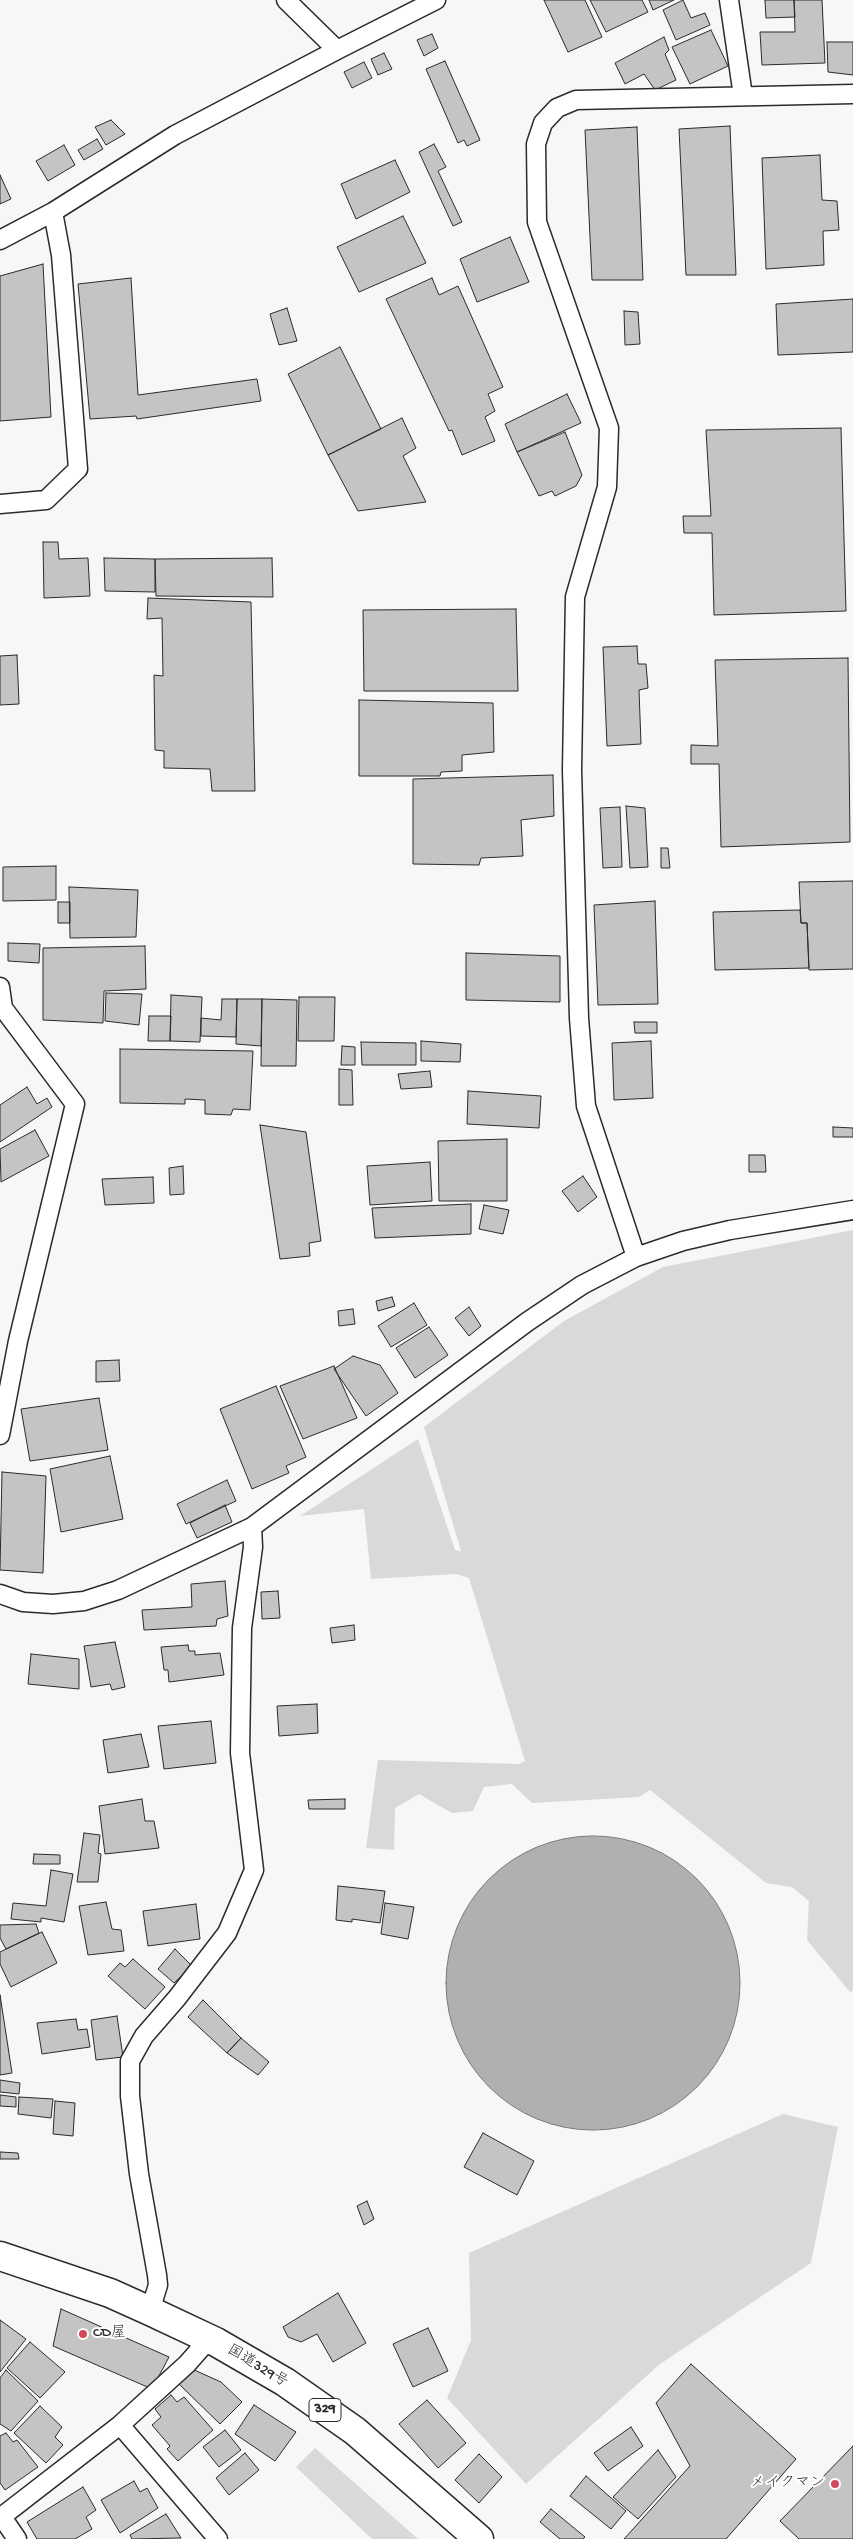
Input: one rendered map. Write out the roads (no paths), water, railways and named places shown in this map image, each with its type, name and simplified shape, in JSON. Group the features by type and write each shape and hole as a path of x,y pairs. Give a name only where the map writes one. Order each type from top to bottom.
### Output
{"highway":[{"name":"国道329号","path":"0,2256 110,2293 209,2338 285,2382 355,2431 478,2539"}],"street":[{"path":"286,0 336,50"},
{"path":"0,240 53,212 175,135 336,50 436,0"},
{"path":"729,0 743,96"},
{"path":"636,1257 586,1106 580,1026 572,770 575,597 607,487 609,428 537,222 536,144 543,123 557,108 576,100 853,94"},
{"path":"0,504 46,500 78,469 61,255 53,212"},
{"path":"0,987 3,1008 75,1104 18,1341 0,1435"},
{"path":"0,1594 23,1602 53,1604 84,1601 118,1590 252,1527 527,1322 582,1285 636,1257 683,1241 730,1230 853,1210"},
{"path":"150,2311 158,2285 138,2174 130,2096 130,2061 144,2036 177,1998 227,1933 254,1870 240,1753 242,1628 253,1547 252,1527"},
{"path":"17,2539 1,2517 120,2425 187,2364 209,2338"},
{"path":"120,2425 218,2539"}],"place":[{"name":"CD屋","path":"83,2334"},
{"name":"メイクマン","path":"835,2484"}]}
